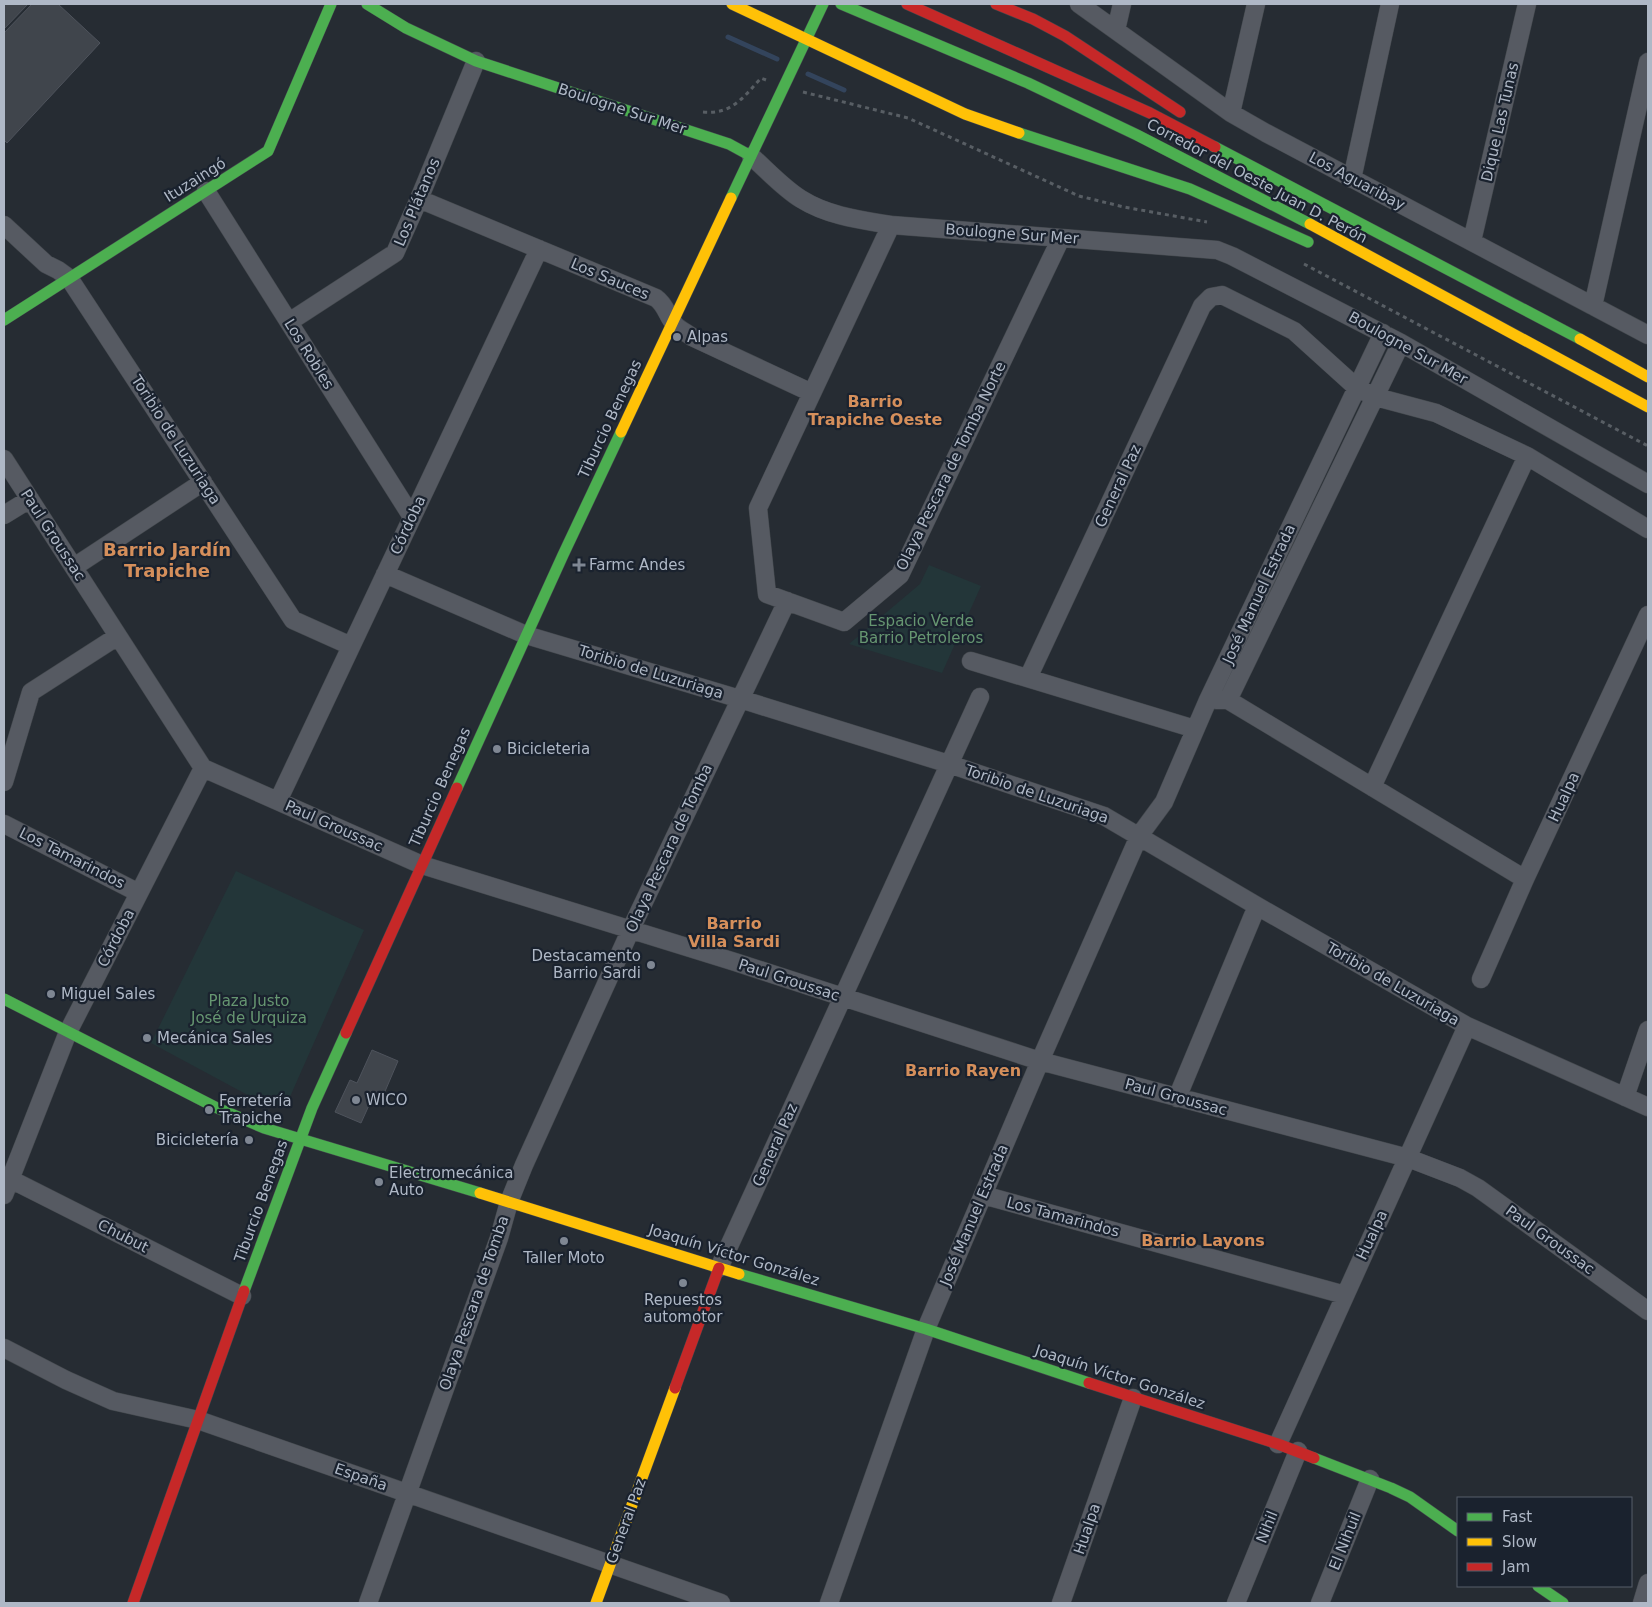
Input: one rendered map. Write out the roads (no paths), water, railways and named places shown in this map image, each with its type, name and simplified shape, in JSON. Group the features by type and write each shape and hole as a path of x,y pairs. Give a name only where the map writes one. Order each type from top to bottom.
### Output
{"main road":[{"name":"Ituzaingó","path":"4,320 268,151 331,4"},
{"name":"Boulogne Sur Mer","path":"367,4 406,28 476,61 729,144 751,156"},
{"path":"732,4 965,114 1190,189 1316,246"},
{"name":"Tiburcio Benegas","path":"132,1603 242,1296 312,1108 526,635 822,4"},
{"name":"Corredor del Oeste Juan D. Perón","path":"841,4 1028,83 1128,130 1400,272 1648,407"},
{"name":"Corredor del Oeste Juan D. Perón","path":"907,4 1150,114 1301,191 1581,339 1648,377"},
{"path":"996,4 1032,19 1065,36 1187,117"},
{"path":"1211,132 1301,191"},
{"path":"1353,259 1400,272"},
{"name":"Joaquín Víctor González","path":"4,999 215,1107 264,1128 718,1268 926,1328 1133,1398 1278,1444 1370,1479 1410,1497 1457,1530"},
{"name":"General Paz","path":"596,1603 718,1268"},
{"path":"1539,1587 1563,1603"}],"street":[{"name":"Los Aguaribay","path":"1079,4 1231,112 1266,134 1648,335"},
{"path":"1116,30 1122,4"},
{"path":"1231,112 1256,4"},
{"path":"1352,179 1390,4"},
{"name":"Dique Las Tunas","path":"1472,241 1527,4"},
{"name":"Los Plátanos","path":"289,322 395,253 476,61"},
{"path":"1593,306 1648,62"},
{"name":"Boulogne Sur Mer","path":"751,156 802,200 836,214 891,225 1217,250 1383,332 1648,484"},
{"name":"Los Robles","path":"206,191 412,517"},
{"name":"Los Sauces","path":"419,199 656,298 665,306 672,321 692,337 812,393"},
{"name":"Toribio de Luzuriaga","path":"4,225 46,264 69,278 293,620 351,646"},
{"path":"787,601 767,594 758,508 891,225"},
{"name":"Olaya Pescara de Tomba Norte","path":"787,601 844,622 900,575 1060,238"},
{"name":"Córdoba","path":"278,801 539,249"},
{"name":"General Paz","path":"1028,678 1202,306 1211,297 1222,295 1294,331 1357,388"},
{"name":"José Manuel Estrada","path":"830,1603 926,1328 1040,1061 1140,836 1164,802 1208,700 1383,332"},
{"name":"José Manuel Estrada","path":"1228,700 1402,343"},
{"path":"1357,388 1376,396 1436,413 1527,456 1648,528"},
{"path":"1372,787 1527,456"},
{"name":"Paul Groussac","path":"4,459 204,768 422,865 1040,1061 1408,1158 1460,1178 1478,1188 1648,1311"},
{"path":"74,567 203,482"},
{"path":"4,515 30,499"},
{"name":"Toribio de Luzuriaga","path":"385,574 526,635 949,764 1104,816 1256,906 1466,1026 1648,1107"},
{"name":"Olaya Pescara de Tomba","path":"368,1603 499,1238 509,1202 524,1165 631,930 787,601"},
{"name":"Hualpa","path":"1481,979 1525,879 1648,615"},
{"path":"4,782 31,692 118,636"},
{"path":"971,661 1195,729"},
{"name":"General Paz","path":"718,1268 980,697"},
{"path":"1208,700 1228,700 1525,879"},
{"name":"Córdoba","path":"6,1184 68,1032 204,768"},
{"name":"Los Tamarindos","path":"4,824 139,893"},
{"path":"1177,1098 1256,906"},
{"name":"Hualpa","path":"1278,1444 1466,1026"},
{"path":"1625,1097 1648,1030"},
{"name":"Chubut","path":"6,1184 242,1296"},
{"name":"Los Tamarindos","path":"983,1195 1345,1295"},
{"name":"España","path":"4,1348 66,1380 113,1401 198,1420 722,1603"},
{"name":"Hualpa","path":"1061,1603 1133,1398"},
{"name":"Nihil","path":"1236,1603 1298,1451"},
{"name":"El Nihuil","path":"1320,1603 1370,1479"},
{"path":"1642,1603 1648,1583"}],"waterway":[{"path":"728,37 777,59"},
{"path":"808,74 844,90"}],"place":[{"name":"Alpas","path":"677,337"},
{"name":"Farmc Andes","path":"579,565"},
{"name":"Bicicleteria","path":"497,749"},
{"name":"Destacamento Barrio Sardi","path":"651,965"},
{"name":"Miguel Sales","path":"51,994"},
{"name":"Mecánica Sales","path":"147,1038"},
{"name":"WICO","path":"356,1100"},
{"name":"Ferretería Trapiche","path":"209,1110"},
{"name":"Bicicletería","path":"249,1140"},
{"name":"Electromecánica Auto","path":"379,1182"},
{"name":"Taller Moto","path":"564,1241"},
{"name":"Repuestos automotor","path":"683,1283"}],"district":[{"name":"Barrio Trapiche Oeste","path":"875,410"},
{"name":"Barrio Jardín Trapiche","path":"167,560"},
{"name":"Barrio Villa Sardi","path":"734,932"},
{"name":"Barrio Rayen","path":"963,1070"},
{"name":"Barrio Layons","path":"1203,1240"}],"park label":[{"name":"Espacio Verde Barrio Petroleros","path":"921,630"},
{"name":"Plaza Justo José de Urquiza","path":"249,1010"}]}
